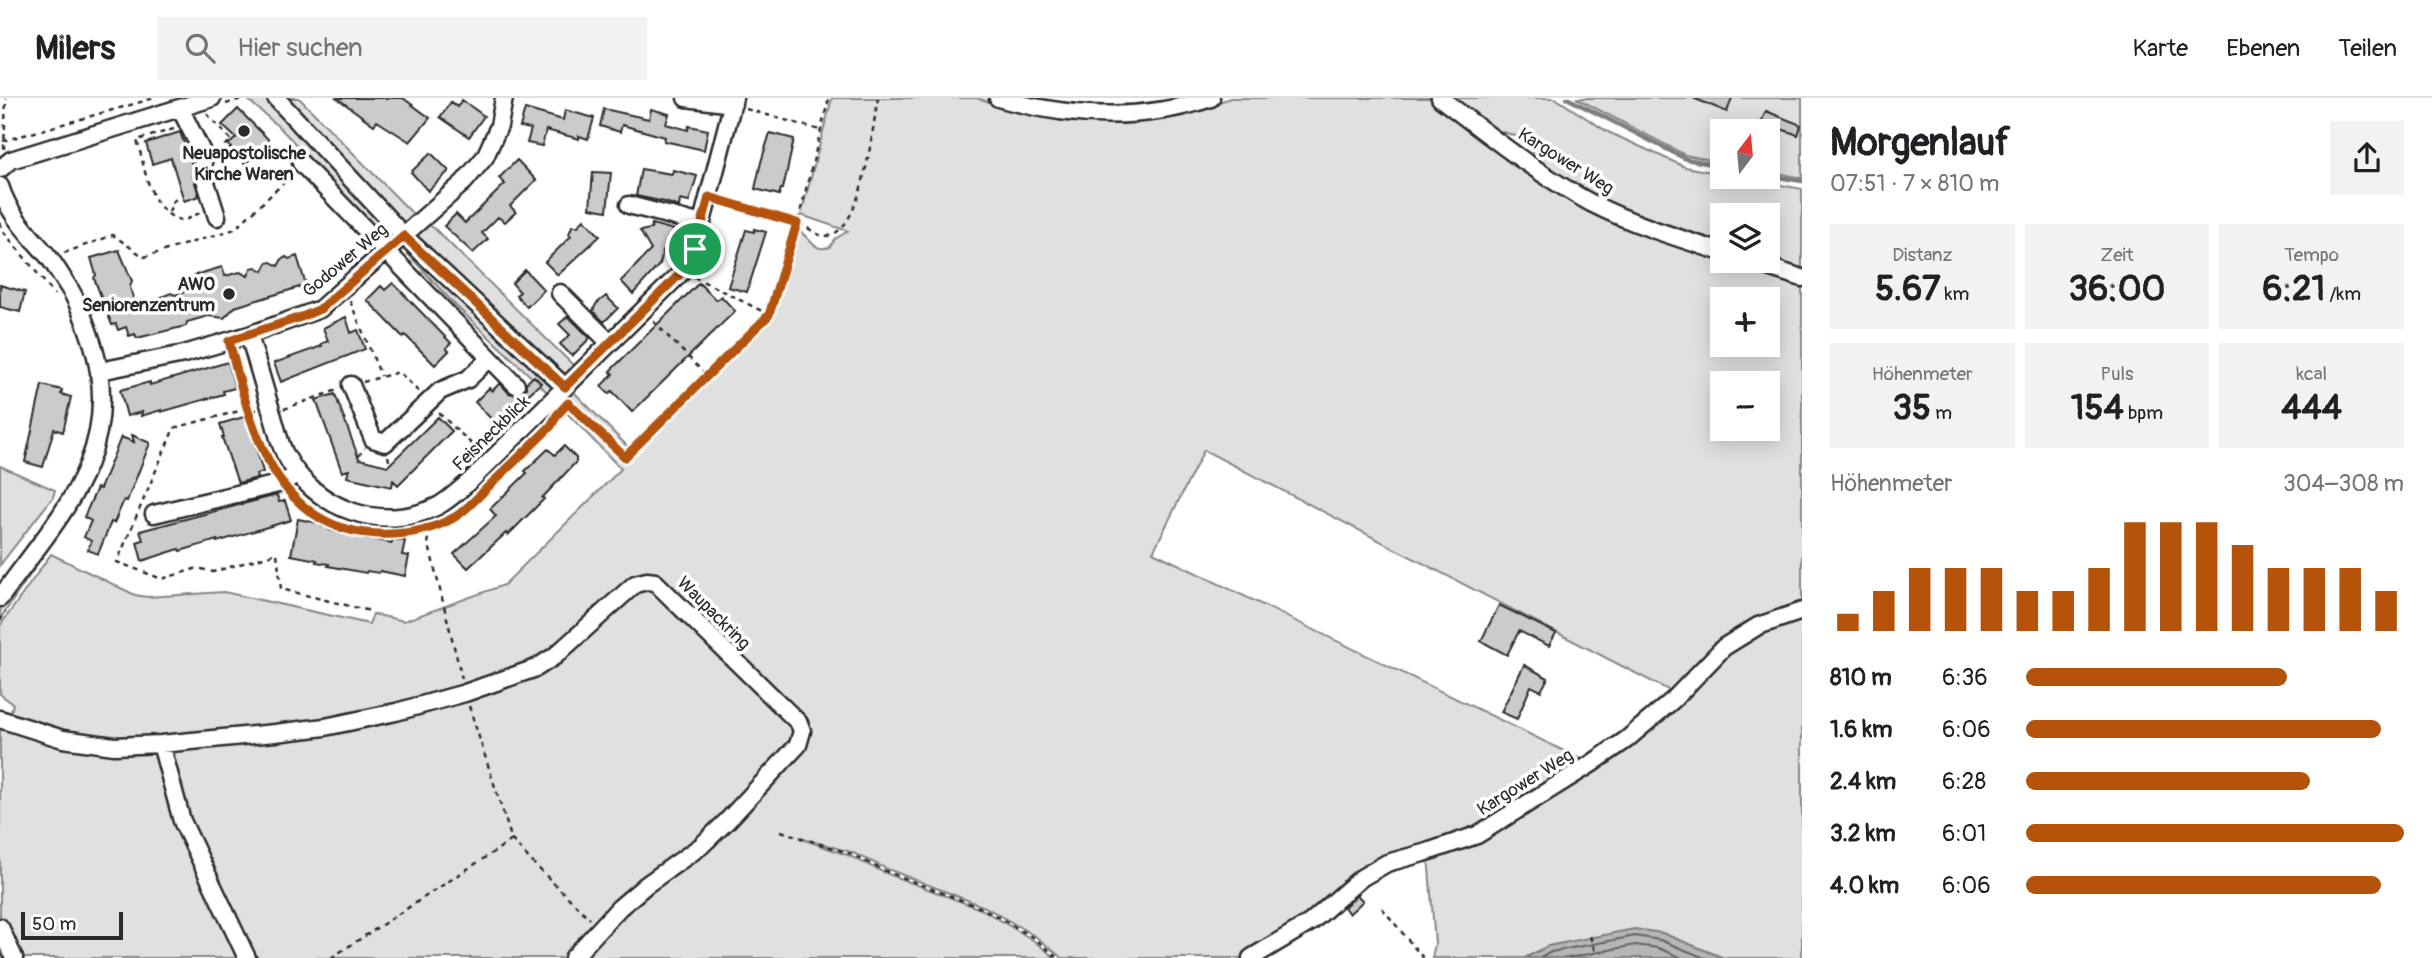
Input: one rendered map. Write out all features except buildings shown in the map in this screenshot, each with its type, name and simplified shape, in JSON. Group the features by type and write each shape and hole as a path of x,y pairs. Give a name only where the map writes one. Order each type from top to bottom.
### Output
{"street":[{"path":"276,98 404,236 567,395"},
{"name":"Godower Weg","path":"100,371 184,354 312,313 345,288 464,182 485,157 499,126 504,98"},
{"path":"686,98 733,103"},
{"path":"998,98 1056,111 1091,115 1158,111 1211,98"},
{"name":"Kargower Weg","path":"1440,98 1534,168 1591,203 1653,229 1710,248"},
{"name":"Feisneckblick","path":"249,335 284,453 298,474 315,492 337,506 358,514 380,517 402,517 437,506 468,483 567,395 610,343 683,271 695,249 733,103"},
{"path":"3,166 11,160 180,108 209,104"},
{"path":"180,108 203,154 203,173 216,215"},
{"path":"302,164 516,385"},
{"path":"0,186 16,222 49,258 73,294 88,327 100,371 100,424 97,442 80,484 4,605"},
{"path":"629,205 702,224"},
{"path":"1780,271 1802,278"},
{"path":"559,293 610,343"},
{"path":"352,385 373,439 385,443 440,391 468,379 490,358"},
{"path":"154,514 282,483 298,474"},
{"name":"Waupackring","path":"0,719 63,739 114,746 161,744 325,727 396,712 465,693 536,668 555,656 635,584 655,582 799,723 802,731 798,745 727,821 679,864 646,885 618,908 573,958"},
{"name":"Kargower Weg","path":"1251,958 1311,922 1361,878 1387,863 1477,835 1580,771 1626,740 1673,699 1724,647 1758,626 1802,611"},
{"path":"161,744 182,821 247,958"},
{"path":"0,927 14,958"}],"path":[{"path":"3,166 6,98"},
{"path":"4,141 155,98"},
{"path":"567,395 625,457 769,315 797,223 829,98"},
{"path":"709,197 797,223 821,236 834,234 840,230 854,209 860,192 878,98"},
{"path":"733,103 820,130"},
{"path":"209,104 232,141 225,145 251,170"},
{"path":"188,125 137,140 155,201 181,220 201,212 216,215"},
{"path":"67,263 61,254 113,235 144,257 235,229 302,164"},
{"path":"169,212 173,201 180,197"},
{"path":"0,222 3,231 60,301"},
{"path":"683,271 769,315"},
{"path":"345,288 381,376"},
{"path":"643,311 707,376"},
{"path":"229,341 247,409 264,454 297,504 340,528 368,534 391,535 425,529 456,516 477,499 551,426 557,415"},
{"path":"370,611 281,589 277,553 213,572 198,568 162,579 117,562 174,428 247,409 271,413 399,372 490,461"},
{"path":"563,409 567,395"},
{"path":"425,529 465,693 512,840 599,928"},
{"path":"0,621 4,605"},
{"path":"781,831 851,854 883,870 984,909 1034,938 1058,958"},
{"path":"331,958 512,840"},
{"path":"1382,908 1423,958"},
{"path":"1590,936 1596,954"}],"shaded area":[{"path":"246,98 299,98 411,212 435,229 577,369 564,382 634,453 773,317 797,230 820,248 830,247 835,239 848,231 801,215 832,98 977,98 1055,119 1125,122 1200,109 1230,98 1432,98 1504,155 1710,252 1710,273 1768,273 1802,284 1802,608 1756,623 1674,693 1204,450 1153,552 1589,763 1475,832 1385,860 1309,920 1244,958 1062,958 1035,936 985,907 851,852 799,838 983,910 1033,940 1055,958 20,958 0,915 0,731 7,727 13,704 0,694 0,626 51,554 135,595 147,597 224,592 369,624 373,614 404,621 504,585 621,469 540,385 456,306 407,253 381,233 281,129"},
{"path":"1449,98 1555,98 1608,132 1685,167 1710,172 1710,189 1780,189 1780,185 1802,189 1802,273 1780,265 1780,203 1710,203 1710,243 1655,225 1594,198 1536,161 1530,145 1516,136 1493,129"},
{"path":"1576,98 1802,98 1802,178 1780,173 1780,119 1710,119 1710,160 1685,155"},
{"path":"0,466 55,490 53,497 0,565"},
{"path":"31,567 34,569 0,619 0,610"},
{"path":"1802,614 1802,958 1724,958 1662,933 1548,946 1525,958 1432,958 1435,944 1428,855 1593,766 1727,649 1760,629"}],"water":[{"path":"1634,929 1662,933 1724,958 1525,958 1548,946"}],"waterway":[{"path":"1567,98 1686,159 1710,164"},
{"path":"1780,177 1802,181"}],"place":[{"name":"Neuapostolische Kirche Waren","path":"244,131"},
{"name":"AWO Seniorenzentrum","path":"229,294"}],"route":[{"path":"709,197 797,223 769,315 625,457 568,403 551,426 477,499 456,516 432,527 391,535 368,534 340,528 297,504 264,454 247,409 229,341 320,309 404,236 565,387 683,271 695,249 709,197"}]}
